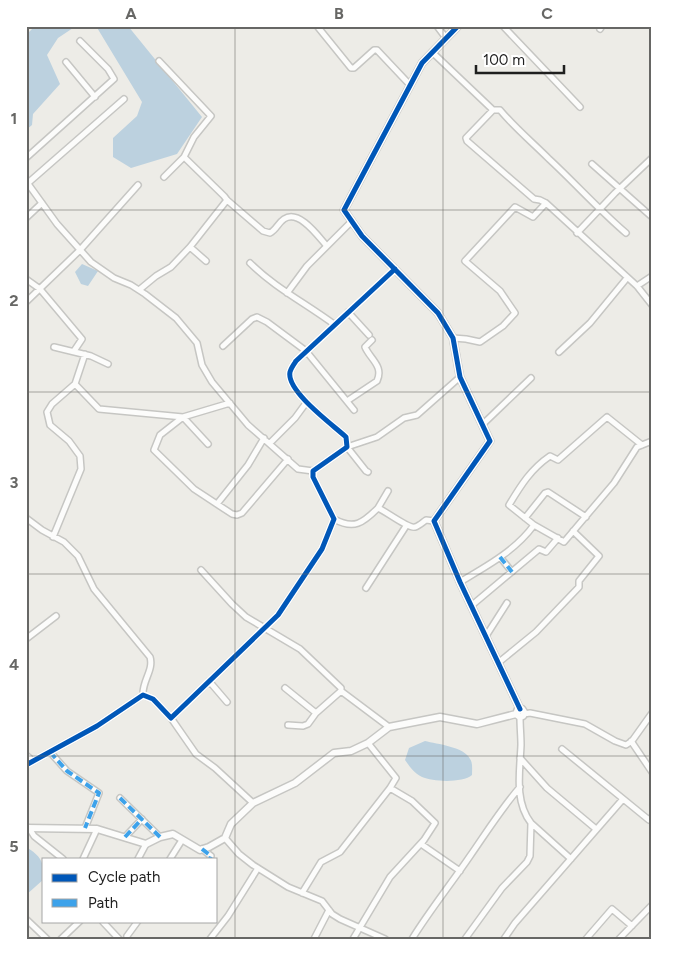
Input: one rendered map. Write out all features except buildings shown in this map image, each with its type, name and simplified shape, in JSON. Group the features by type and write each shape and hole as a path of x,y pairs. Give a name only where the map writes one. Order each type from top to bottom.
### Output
{"street":[{"path":"317,26 351,68 354,68 374,50 377,50 410,86"},
{"path":"437,26 446,38"},
{"path":"434,522 490,441 460,377 453,338 438,313 362,236 344,210 422,62 458,26"},
{"path":"503,26 580,108"},
{"path":"26,158 95,97 114,77 80,41"},
{"path":"432,52 493,110 500,110 519,133 548,158 598,209 626,233"},
{"path":"159,61 211,116 194,137 184,157 164,177"},
{"path":"66,62 95,97"},
{"path":"124,99 27,182 57,224 80,250 102,270 138,290 176,318 197,343 202,365 212,382 248,425 298,469 313,471 347,447 377,437 404,418 417,415 460,377"},
{"path":"493,110 466,138 467,141 534,200 546,203 637,286 652,305"},
{"path":"184,157 227,200 264,231 270,234 283,220 289,217 295,218 310,226 326,245"},
{"path":"577,233 598,209 652,158"},
{"path":"592,164 652,217"},
{"path":"26,302 80,250 138,185"},
{"path":"138,290 171,267 227,200"},
{"path":"26,218 42,203"},
{"path":"453,338 466,338 480,342 503,326 514,313 500,291 466,261 515,207 532,217 546,203"},
{"path":"287,293 307,266 352,221"},
{"path":"190,246 206,261"},
{"path":"250,263 261,274 287,293 335,324"},
{"path":"368,472 347,447 346,438 306,402 291,382 290,372 296,361 306,351 395,269"},
{"path":"637,286 652,276"},
{"path":"559,352 590,322 628,278"},
{"path":"26,279 40,289 82,339 74,351"},
{"path":"348,312 368,335"},
{"path":"223,346 245,324 257,317 268,322 306,351 354,410"},
{"path":"347,401 377,381 379,376 377,363 365,347 372,340"},
{"path":"54,347 86,354 108,364"},
{"path":"54,536 81,469 80,456 69,441 50,424 47,412 52,404 75,384 86,354"},
{"path":"483,424 531,378"},
{"path":"75,384 99,409 183,417 208,444"},
{"path":"270,443 295,418 306,402"},
{"path":"230,403 183,417 160,435 154,450 194,490 232,514 237,515 242,513 288,459"},
{"path":"642,445 607,417 558,460 550,456 541,462 524,480 509,505 534,525 564,542 614,483 637,447 642,445 652,441"},
{"path":"216,504 248,465 264,438"},
{"path":"313,471 313,477 334,520 342,524 360,524 378,508 388,491"},
{"path":"525,518 545,492 548,492 586,516"},
{"path":"378,508 387,512 406,526 416,527 426,520 434,522"},
{"path":"26,518 64,542 78,556 94,588 150,657 152,664 143,688 143,695"},
{"path":"171,718 278,615 322,549 334,520"},
{"path":"434,522 520,713 518,782 526,816 531,823 571,858"},
{"path":"460,582 523,540 534,525"},
{"path":"366,588 406,526"},
{"path":"498,662 536,632 579,587 578,581 599,556 573,531"},
{"path":"471,606 539,549 546,552 558,538"},
{"path":"500,557 512,572"},
{"path":"201,570 246,617 300,649 341,688 341,691 389,726"},
{"path":"486,636 507,603"},
{"path":"26,639 56,616"},
{"path":"209,681 227,702"},
{"path":"285,688 316,713"},
{"path":"288,725 303,726 308,724 316,713 341,691"},
{"path":"143,695 153,699 171,718 196,754 215,768 253,803"},
{"path":"26,765 97,726 143,695"},
{"path":"139,858 146,844 160,837 173,834 200,850 209,847 225,838 231,824 253,803 295,783 334,753 351,751 368,743 389,726 440,717 477,724 520,713 530,713 585,724 614,741 626,745 652,713"},
{"path":"631,741 652,772"},
{"path":"302,893 321,862 340,852 396,778 368,743"},
{"path":"562,749 630,803 646,819 652,818"},
{"path":"50,752 67,770 99,793 85,828"},
{"path":"26,755 33,761"},
{"path":"520,758 547,788 596,829"},
{"path":"412,939 503,806 520,787"},
{"path":"353,939 390,877 421,844 435,824 412,801 390,788"},
{"path":"120,798 160,837"},
{"path":"504,939 515,923 623,799"},
{"path":"125,837 142,819"},
{"path":"473,939 466,937 507,882 527,862 530,856 531,823"},
{"path":"28,828 97,828 146,844"},
{"path":"28,828 34,836 62,858"},
{"path":"83,858 97,828"},
{"path":"225,838 239,854 288,887 322,901 328,910 340,919 385,939"},
{"path":"171,858 182,840"},
{"path":"421,844 460,871"},
{"path":"202,849 208,853 210,858"},
{"path":"210,939 228,916 258,868"},
{"path":"619,939 652,905"},
{"path":"586,939 612,909 632,926"},
{"path":"314,939 328,910"},
{"path":"31,914 26,920 47,939"},
{"path":"61,939 79,922"},
{"path":"103,922 119,939"},
{"path":"127,938 137,922"}],"water":[{"path":"35,26 76,26 58,38 47,55 60,84 33,114 32,125 26,130 26,35"},
{"path":"96,26 128,26 202,117 177,154 131,168 113,157 113,138 137,116 142,102"},
{"path":"82,264 98,271 88,286 81,284 75,272"},
{"path":"425,741 463,752 471,761 472,775 468,778 440,781 427,779 417,774 405,760 409,748"},
{"path":"26,847 41,860 42,881 26,895"}],"marked path":[{"path":"500,557 512,572"},
{"path":"50,752 67,771 99,793 85,828"},
{"path":"120,798 160,837"},
{"path":"125,837 142,819"},
{"path":"202,849 211,856 210,858"}],"cycle path":[{"path":"458,26 422,63 344,210 362,236 438,313 453,338 460,377 490,441 434,521 460,582 520,709"},
{"path":"26,765 97,726 143,695 153,699 171,718 278,615 322,549 334,519 313,477 313,471 347,447 346,437 312,407 295,388 291,380 290,371 296,361 395,269"}]}
